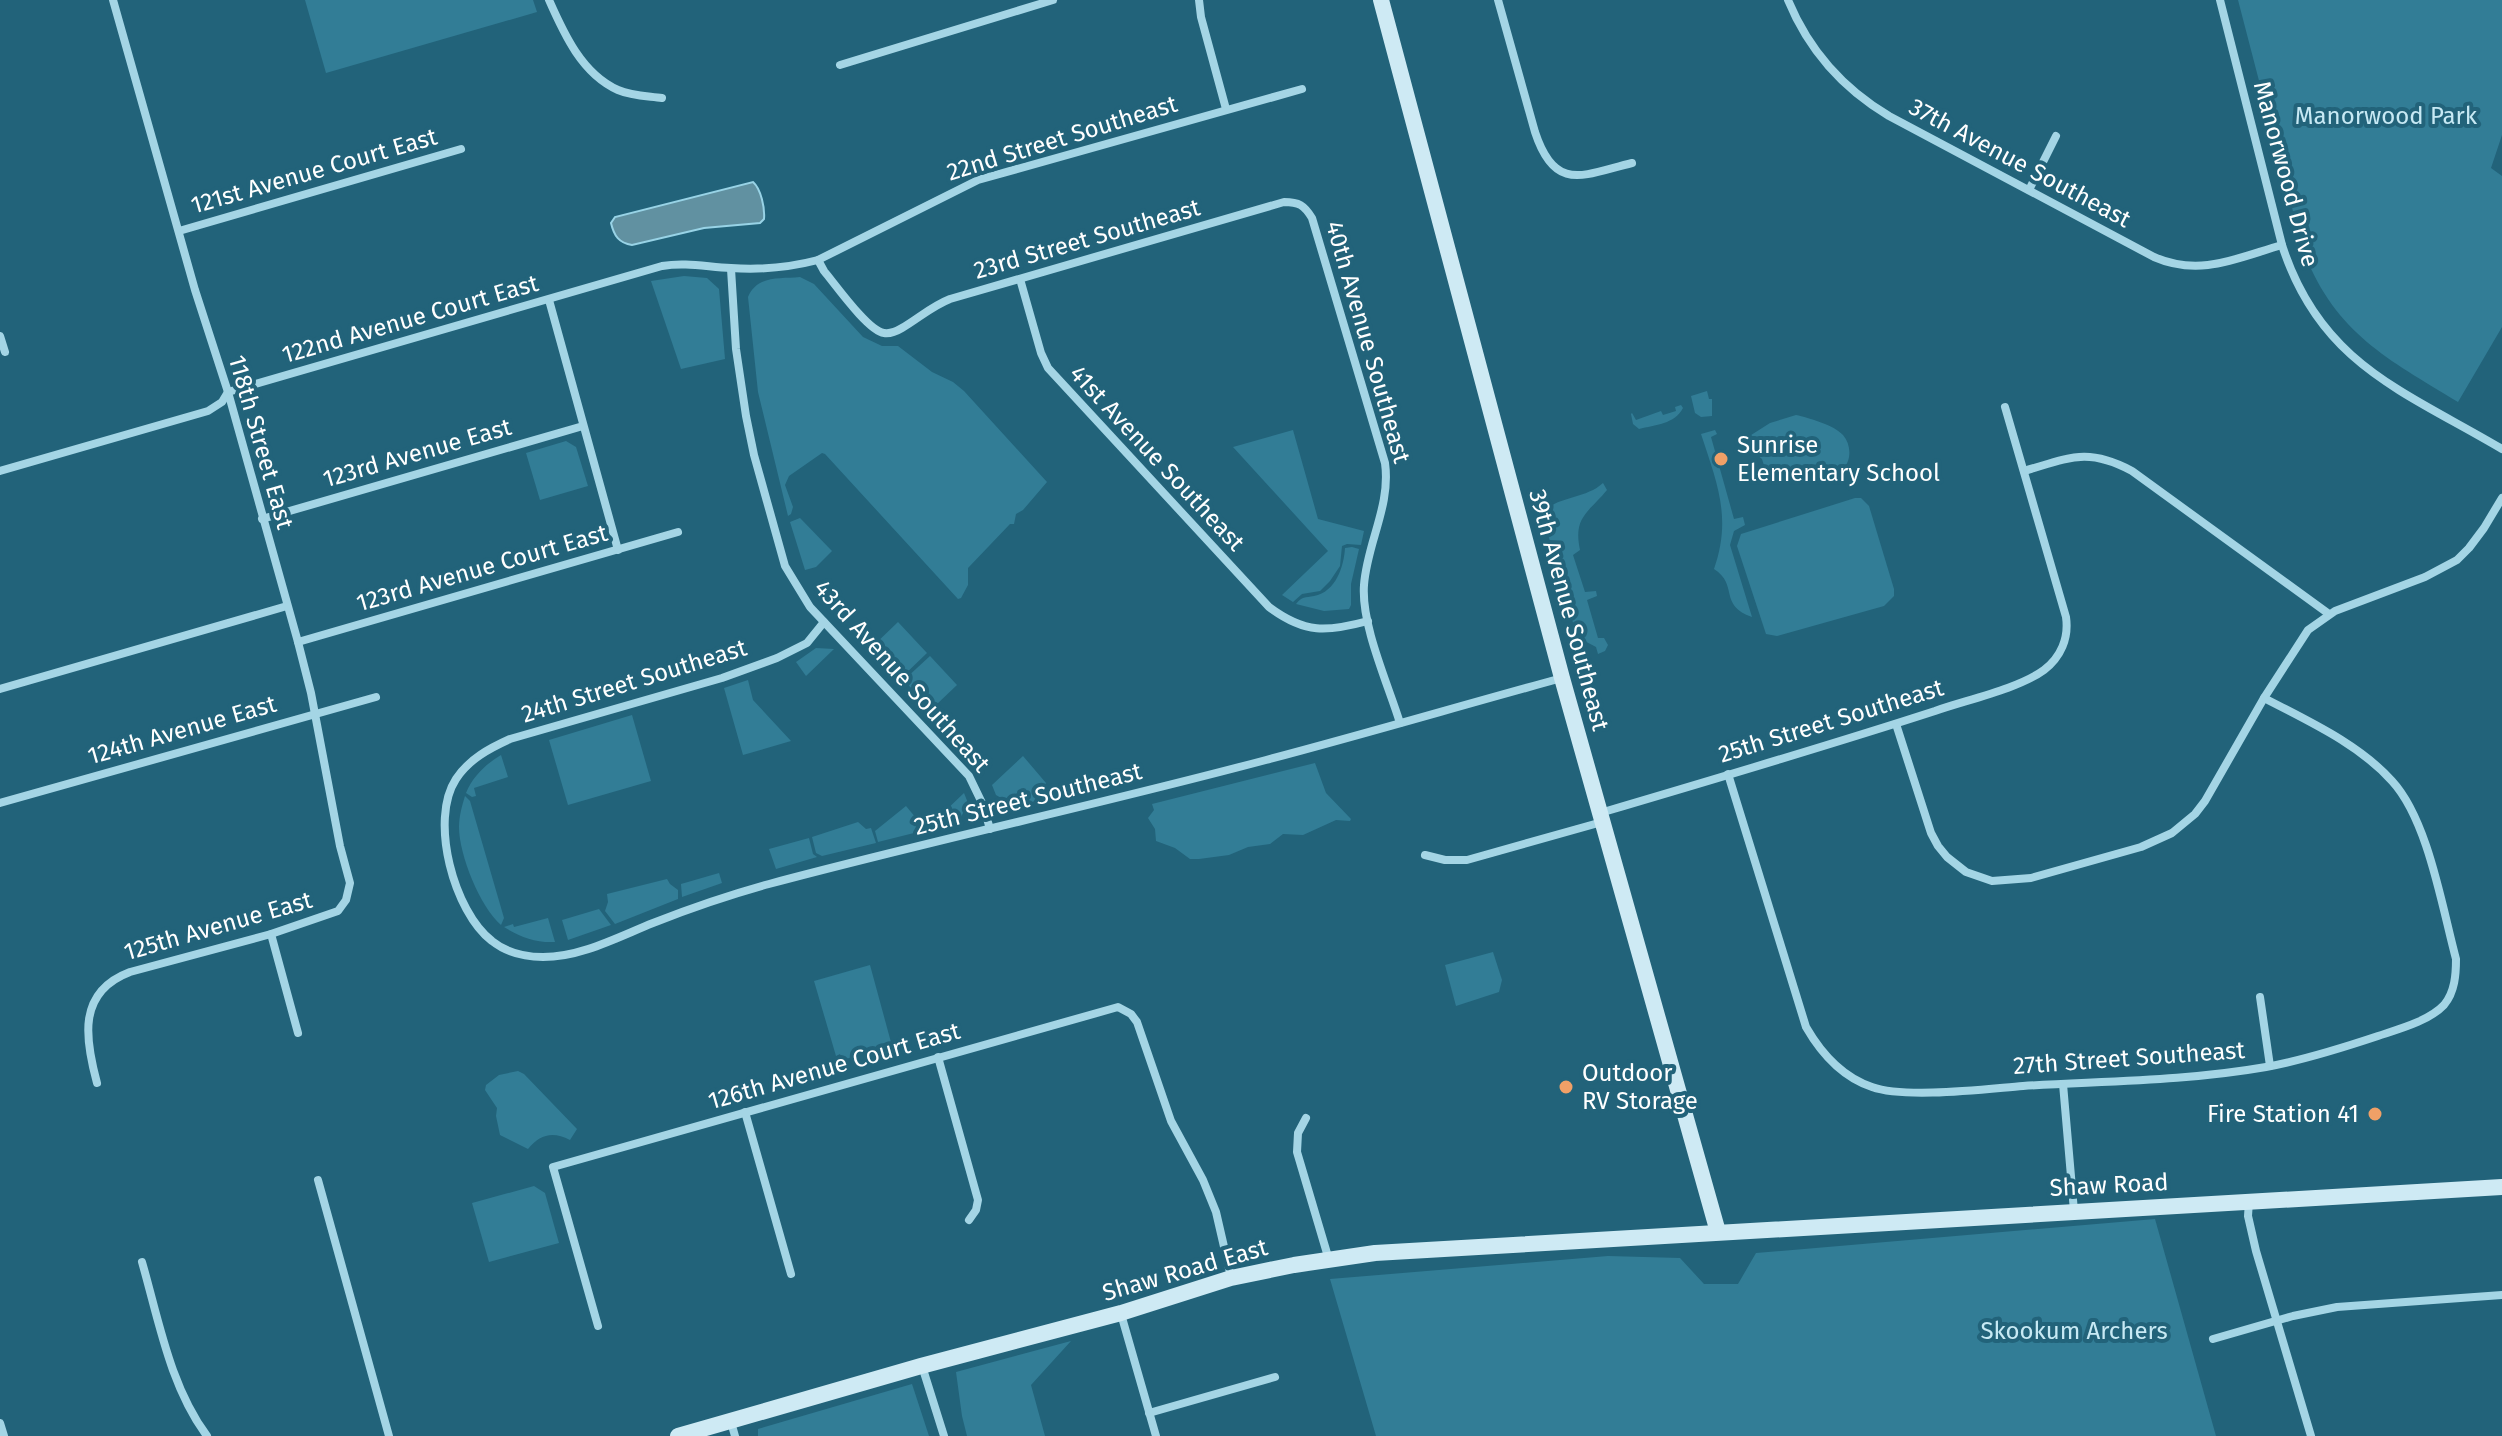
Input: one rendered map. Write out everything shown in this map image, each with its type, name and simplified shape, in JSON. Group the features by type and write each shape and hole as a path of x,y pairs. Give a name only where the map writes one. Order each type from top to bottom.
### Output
{"main road":[{"name":"39th Avenue Southeast","path":"1381,0 1562,678 1718,1232"},
{"name":"Shaw Road","path":"1718,1232 2502,1187"},
{"name":"Shaw Road East","path":"678,1436 733,1429 921,1366 1121,1313 1231,1278 1375,1253 1718,1232"}],"street":[{"name":"118th Street East","path":"113,0 298,642 350,883 346,900"},
{"path":"549,0 569,41 600,79 632,95 662,98"},
{"path":"840,65 1053,0"},
{"path":"1199,0 1226,109"},
{"path":"1498,0 1535,132 1550,164 1560,172 1573,175 1632,163"},
{"name":"37th Avenue Southeast","path":"1788,0 1804,33 1823,61 1860,97 1889,116 2154,257 2195,267 2216,265 2282,245"},
{"name":"Manorwood Drive","path":"2220,0 2282,245 2305,301 2338,345 2375,375 2502,449"},
{"name":"22nd Street Southeast","path":"608,282 675,263 731,269 793,265 818,260 978,180 1302,89"},
{"path":"2029,190 2056,136"},
{"name":"121st Avenue Court East","path":"179,231 461,149"},
{"name":"23rd Street Southeast","path":"818,260 870,325 887,334 899,330 936,304 1284,202 1304,206"},
{"name":"40th Avenue Southeast","path":"1304,206 1312,218 1385,463 1387,492 1364,583 1365,606 1400,723"},
{"name":"43rd Avenue Southeast","path":"731,269 740,382 754,455 774,535 793,582 824,622 969,776 990,829"},
{"name":"41st Avenue Southeast","path":"1020,279 1048,368 1269,607 1284,618 1319,630 1368,621"},
{"name":"122nd Avenue Court East","path":"0,471 208,411 222,402 228,392 608,282"},
{"path":"549,300 618,550"},
{"path":"0,336 5,352"},
{"path":"2005,407 2024,471 2086,455 2114,462 2144,480 2329,614"},
{"name":"123rd Avenue East","path":"262,519 583,426"},
{"name":"25th Street Southeast","path":"1601,817 2031,678 2054,661 2067,629 2066,617 2024,471"},
{"path":"1896,724 1931,833 1947,857 1966,872 1992,881 2031,878 2141,847 2172,833 2195,814 2264,698 2312,626 2329,614 2425,577 2457,560 2484,528 2502,498"},
{"name":"123rd Avenue Court East","path":"298,642 678,532"},
{"path":"0,689 287,606"},
{"name":"24th Street Southeast","path":"506,951 480,930 462,902 449,858 444,821 455,780 483,752 510,739 722,678 777,658 807,643 824,622"},
{"name":"25th Street Southeast","path":"506,951 541,957 577,953 718,898 1265,761 1562,678"},
{"name":"124th Avenue East","path":"0,803 376,697"},
{"name":"27th Street Southeast","path":"1728,774 1806,1027 1823,1053 1840,1069 1870,1087 1895,1092 2177,1079 2270,1066 2336,1050 2424,1018 2443,1005 2453,988 2456,959 2418,824 2395,783 2362,754 2264,698"},
{"path":"1425,855 1445,860 1467,860 1601,817"},
{"name":"125th Avenue East","path":"97,1083 87,1026 94,1002 113,980 338,911 346,900"},
{"path":"271,934 298,1033"},
{"path":"2260,997 2270,1066"},
{"name":"126th Avenue Court East","path":"598,1326 553,1167 1118,1007 1137,1022 1171,1121 1203,1180 1216,1212 1231,1278"},
{"path":"938,1057 978,1200 969,1220"},
{"path":"2063,1084 2074,1211"},
{"path":"745,1112 791,1274"},
{"path":"1306,1118 1298,1133 1297,1152 1329,1260"},
{"path":"318,1180 389,1436"},
{"path":"2249,1200 2248,1216 2311,1436"},
{"path":"142,1262 178,1385 186,1405 207,1436"},
{"path":"2213,1339 2337,1307 2502,1295"},
{"path":"1121,1313 1156,1436"},
{"path":"921,1366 944,1436"},
{"path":"1149,1413 1275,1377"},
{"path":"0,1423 4,1436"}],"green space":[{"path":"305,0 533,0 537,12 326,73"},
{"name":"Manorwood Park","path":"2238,0 2502,0 2502,135 2491,168 2502,176 2502,327 2458,402 2366,341 2347,323 2316,279 2303,250"},
{"path":"684,276 707,278 719,289 725,359 681,369 651,281"},
{"path":"800,277 814,284 863,337 882,346 898,346 964,391 1047,482 1016,514 1014,524 1010,524 968,568 968,585 961,598 958,599 825,454 822,453 789,476 785,485 793,507 788,516 758,392 748,297 763,282"},
{"path":"1707,391 1709,399 1712,399 1712,416 1701,417 1695,413 1691,396"},
{"path":"1681,405 1683,408 1679,413 1664,423 1639,429 1633,424 1632,413 1636,420 1661,411 1663,415 1676,411 1675,407"},
{"path":"1796,415 1828,425 1843,435 1849,454 1842,470 1827,475 1799,465 1767,475 1762,459 1748,447 1748,437 1770,423"},
{"path":"1293,430 1318,519 1364,531 1361,545 1342,546 1340,566 1320,591 1302,594 1293,602 1282,595 1328,551 1233,447"},
{"path":"1715,430 1717,434 1711,437 1734,519 1743,517 1745,525 1734,531 1730,545 1752,617 1735,607 1726,582 1714,569 1722,533 1722,517 1717,485 1701,434"},
{"path":"566,441 576,447 588,486 540,500 526,453"},
{"path":"1603,483 1607,490 1580,523 1580,550 1573,555 1585,592 1596,591 1597,596 1587,600 1598,638 1604,638 1608,645 1605,651 1598,654 1596,647 1577,637 1542,513 1555,503 1588,492"},
{"path":"1861,498 1869,506 1894,596 1884,606 1777,636 1766,634 1737,546 1741,534"},
{"path":"800,518 832,551 816,567 805,570 790,522"},
{"path":"1345,548 1359,549 1349,609 1324,611 1296,604 1302,598 1322,594 1333,584 1341,570"},
{"path":"898,622 927,653 901,678 872,647"},
{"path":"816,648 834,649 806,676 796,662"},
{"path":"930,656 957,685 937,704 927,706 904,680"},
{"path":"748,680 753,700 791,741 743,755 724,688"},
{"path":"632,715 651,781 568,805 549,740"},
{"path":"501,755 508,777 474,788 476,796 466,793 480,771"},
{"path":"1023,756 1046,783 1049,798 1015,806 996,795 992,785"},
{"path":"1315,763 1326,793 1350,821 1336,820 1303,835 1283,834 1270,844 1199,859 1190,859 1175,848 1156,841 1155,829 1148,818 1154,810 1152,804"},
{"path":"964,793 968,803 960,819 937,827 933,817 940,812 942,814"},
{"path":"465,796 470,801 504,918 501,925 478,893 463,852 459,823"},
{"path":"906,806 922,831 878,842 875,831"},
{"path":"858,822 866,829 871,828 876,843 822,856 816,853 812,837"},
{"path":"809,838 813,854 817,857 776,869 769,849"},
{"path":"719,873 722,883 682,897 681,884"},
{"path":"667,879 678,890 678,899 615,924 605,911 607,894"},
{"path":"599,909 611,925 568,940 562,920"},
{"path":"548,918 555,942 528,939 504,927 513,924 514,927"},
{"path":"1493,952 1502,980 1499,992 1456,1006 1445,965"},
{"path":"870,965 892,1046 842,1060 840,1054 836,1056 814,981"},
{"path":"518,1071 577,1129 570,1140 547,1136 528,1149 500,1135 497,1108 485,1090 486,1085 499,1075"},
{"path":"534,1186 545,1193 559,1243 489,1262 472,1203"},
{"name":"Skookum Archers","path":"2155,1219 2216,1436 1376,1436 1330,1279 1608,1256 1680,1258 1704,1284 1738,1284 1756,1253"},
{"path":"1071,1341 1031,1385 1045,1436 967,1436 956,1372"},
{"path":"912,1384 929,1436 758,1436 758,1429"}],"shaded area":[{"path":"753,182 763,204 764,219 760,223 704,228 632,245 620,241 612,228 615,217"}],"place":[{"name":"Sunrise Elementary School","path":"1721,459"},
{"name":"Outdoor RV Storage","path":"1566,1087"},
{"name":"Fire Station 41","path":"2375,1114"}]}
